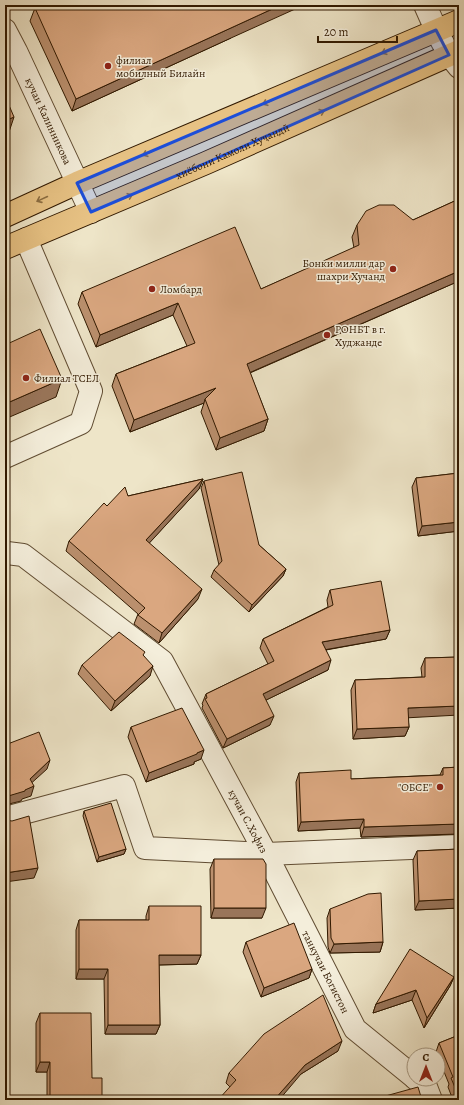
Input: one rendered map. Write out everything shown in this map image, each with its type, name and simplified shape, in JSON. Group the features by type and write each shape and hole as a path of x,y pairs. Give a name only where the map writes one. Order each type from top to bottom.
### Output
{"main road":[{"path":"5,216 77,183 459,21"},
{"name":"хиёбони Камоли Хуҷандӣ","path":"5,248 456,58"}],"street":[{"path":"425,5 436,30 456,58"},
{"name":"кучаи Калинникова","path":"5,30 91,212"},
{"path":"5,457 81,423 91,391 26,238"},
{"name":"кучаи С.Хофиз","path":"5,554 23,555 162,661 266,854 459,846"},
{"path":"5,818 124,786 145,848 266,854"},
{"name":"танкучаи Богистон","path":"266,854 355,1029 406,1070"},
{"name":"танкучаи Богистон","path":"426,1087 431,1100"}],"highlighted area":[{"path":"436,30 449,55 206,163 91,212 77,183"}],"building":[{"path":"41,5 281,5 76,99 35,8"},
{"path":"5,96 14,117 5,121"},
{"path":"459,199 459,271 247,364 268,419 220,438 205,399 216,388 134,420 116,374 195,343 178,303 100,335 82,292 235,227 261,289 359,245 357,225 366,211 379,205 394,205 413,220"},
{"path":"40,329 62,379 5,404 5,345"},
{"path":"242,472 259,545 286,569 252,605 214,570 222,561 204,481"},
{"path":"459,473 459,522 422,526 416,478"},
{"path":"203,479 146,540 202,589 162,633 138,615 145,608 69,541 104,503 107,506 125,487 128,496"},
{"path":"381,581 390,630 322,642 331,660 263,694 274,716 227,739 205,699 207,698 206,694 274,661 263,639 333,605 330,590"},
{"path":"119,632 145,652 143,655 153,666 115,701 82,665"},
{"path":"459,657 459,706 408,708 409,727 357,729 355,680 425,677 425,658"},
{"path":"182,708 204,750 149,773 131,727"},
{"path":"39,732 50,760 30,779 34,786 25,791 5,797 5,745"},
{"path":"459,767 459,824 364,827 364,819 301,822 299,773 351,770 351,779 443,775 443,768"},
{"path":"111,803 126,849 99,857 84,811"},
{"path":"29,816 38,868 5,873 5,820 12,821"},
{"path":"459,849 459,899 419,901 417,851"},
{"path":"214,859 263,859 266,864 266,908 214,908"},
{"path":"381,893 383,942 334,944 331,938 330,909 368,894"},
{"path":"149,906 201,906 201,955 159,955 160,1025 108,1025 108,969 79,969 79,920 149,920"},
{"path":"294,923 312,969 264,988 246,942"},
{"path":"410,949 454,977 427,1018 416,990 376,1004"},
{"path":"323,995 342,1041 305,1065 274,1100 218,1100 236,1080 229,1073 264,1034"},
{"path":"40,1013 91,1013 92,1078 102,1078 102,1100 50,1100 50,1062 40,1062"},
{"path":"459,1035 459,1097 451,1078 453,1077 446,1060 446,1047 441,1047 439,1043"},
{"path":"418,1087 422,1100 371,1100"}],"place":[{"name":"филиал мобилный Билайн","path":"108,66"},
{"name":"Бонки милли дар шахри Хучанд","path":"393,269"},
{"name":"Ломбард","path":"152,289"},
{"name":"РОНБТ в г. Худжанде","path":"327,335"},
{"name":"Филиал ТСЕЛ","path":"26,378"},
{"name":"\"ОБСЕ\"","path":"440,787"}]}
